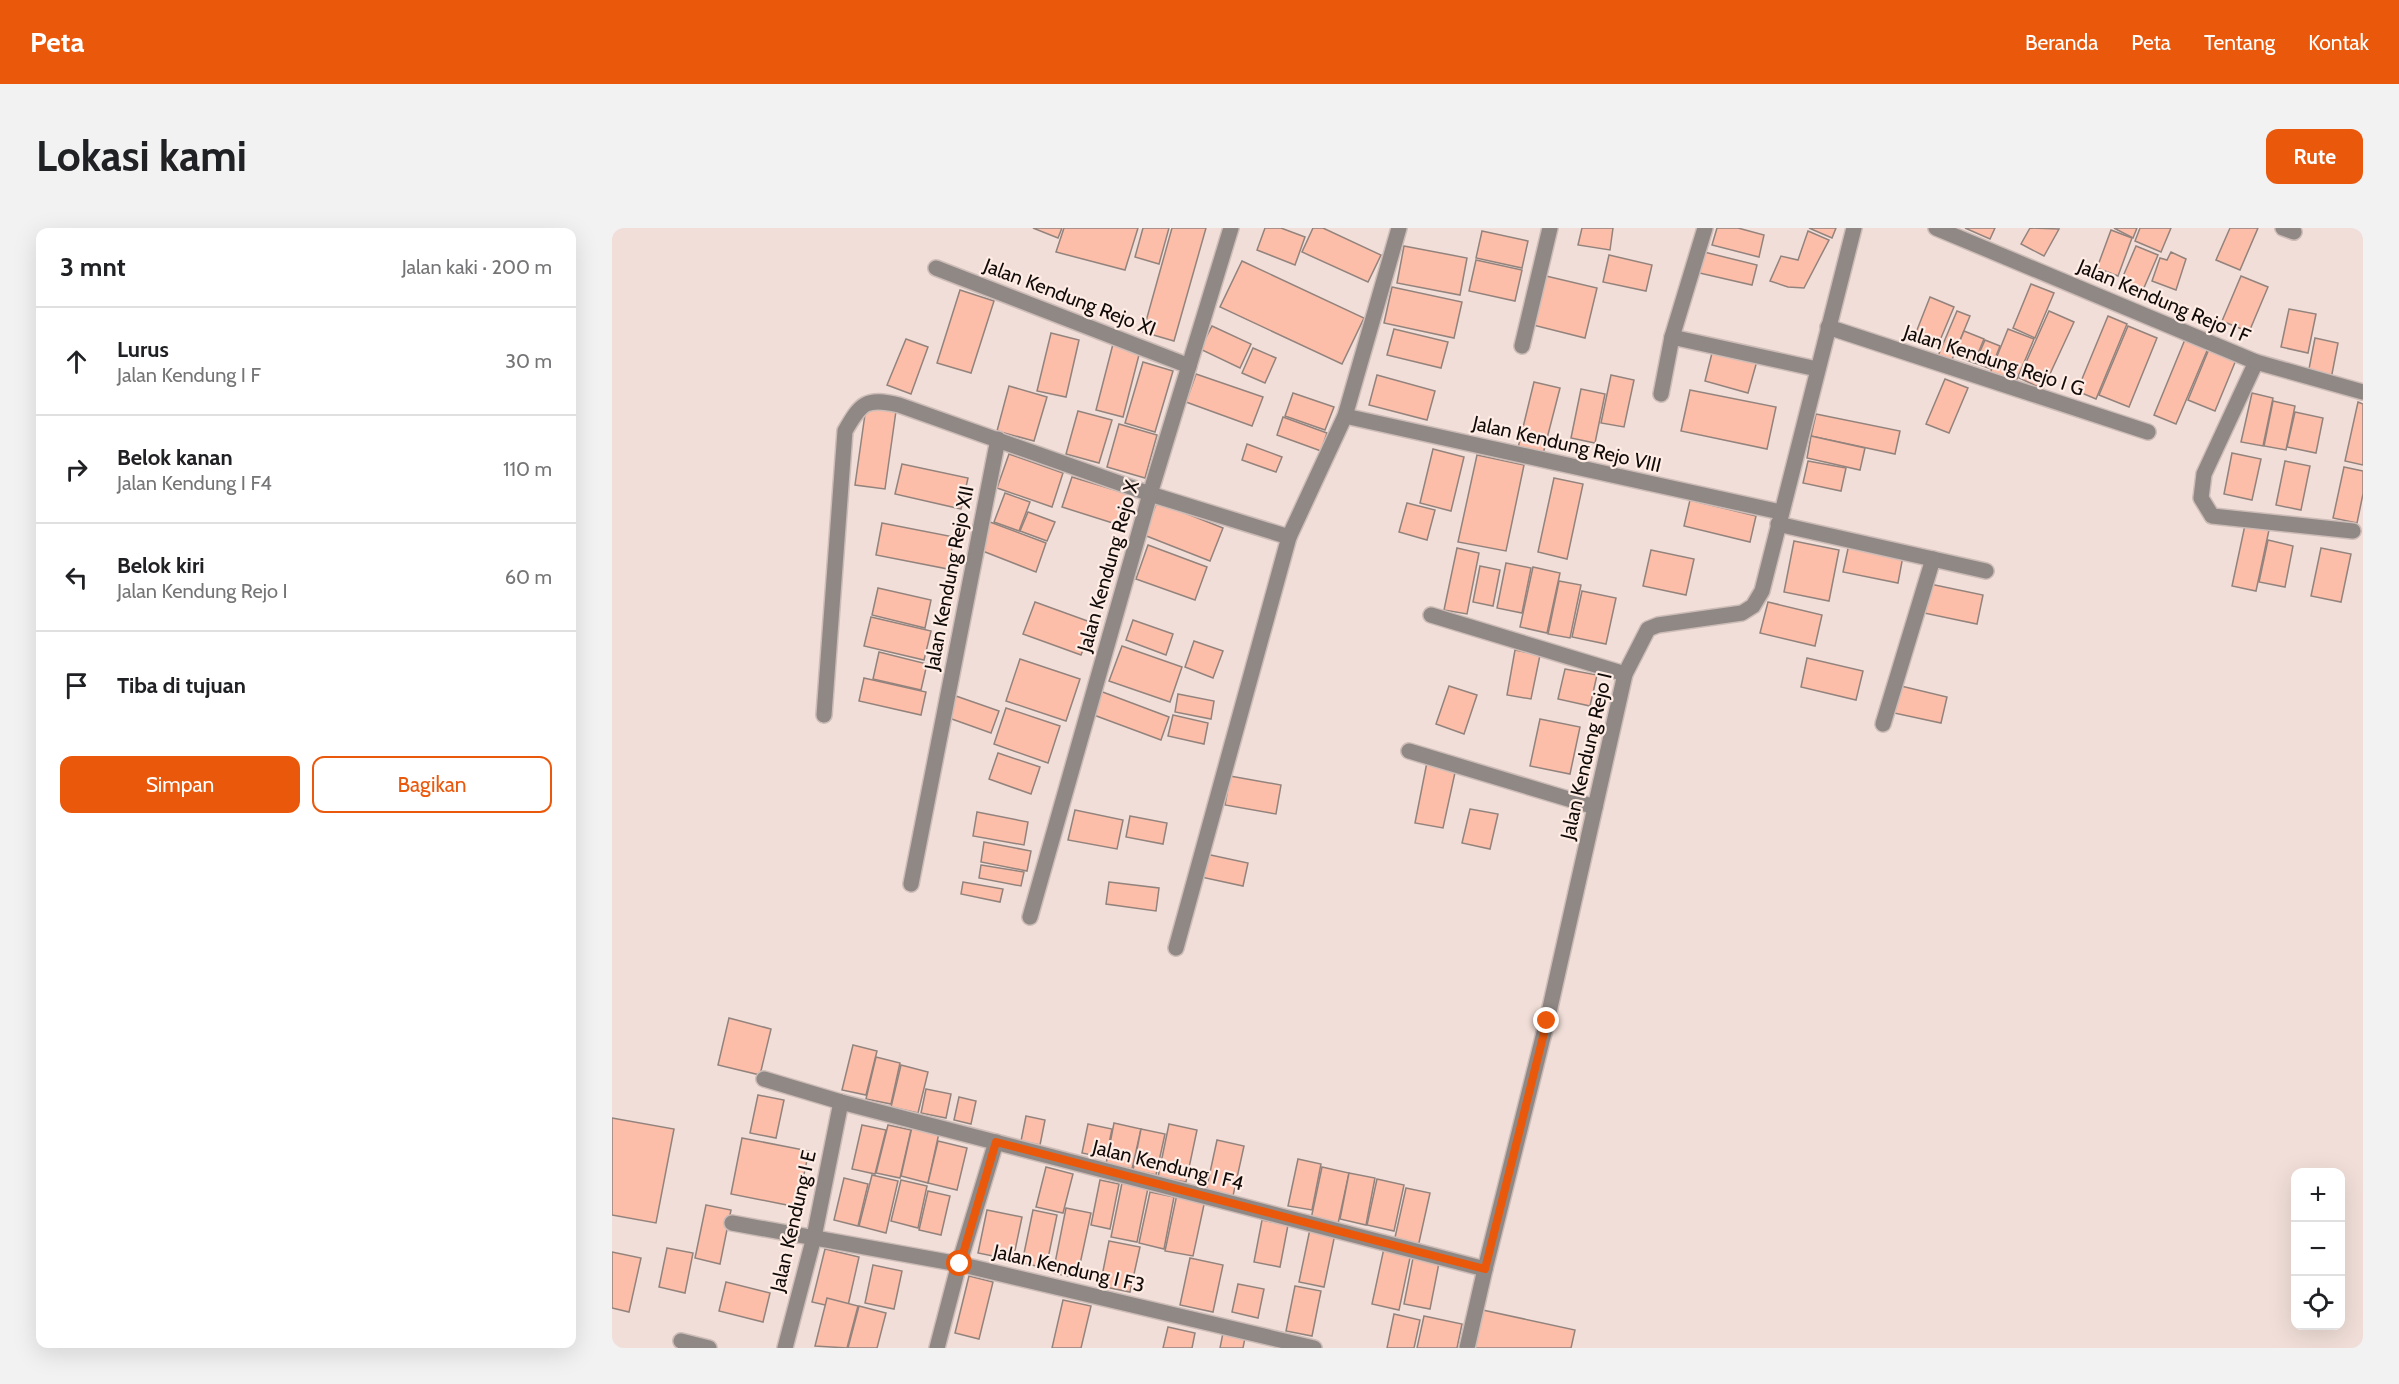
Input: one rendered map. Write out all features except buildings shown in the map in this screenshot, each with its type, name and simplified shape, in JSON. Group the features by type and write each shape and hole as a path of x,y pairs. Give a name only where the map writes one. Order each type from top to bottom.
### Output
{"street":[{"name":"Jalan Kendung Rejo X","path":"1030,917 1150,494 1231,228"},
{"path":"1176,948 1289,537 1345,416 1399,228"},
{"path":"1522,346 1550,228"},
{"path":"1660,394 1672,337 1705,228"},
{"name":"Jalan Kendung Rejo I","path":"1467,1348 1547,1021 1624,674 1647,628 1742,613 1753,606 1762,591 1854,228"},
{"name":"Jalan Kendung Rejo I F","path":"1936,228 2256,362 2204,474 2201,498 2205,506 2212,516 2353,531"},
{"name":"Jalan Kendung Rejo XI","path":"936,268 1189,366"},
{"name":"Jalan Kendung Rejo I G","path":"1828,327 2148,432"},
{"path":"1672,337 1817,369"},
{"path":"2256,362 2363,392"},
{"path":"824,715 845,431 855,413 866,404 879,400 998,439 1150,494 1289,537"},
{"name":"Jalan Kendung Rejo VIII","path":"1345,416 1779,518 1933,559 1986,570"},
{"name":"Jalan Kendung Rejo XII","path":"911,884 998,439"},
{"path":"1883,724 1933,559"},
{"path":"1431,615 1624,674"},
{"path":"1409,751 1594,807"},
{"name":"Jalan Kendung I F4","path":"764,1079 841,1102 1485,1269"},
{"name":"Jalan Kendung I E","path":"784,1348 814,1236 841,1102"},
{"path":"937,1348 996,1142"},
{"name":"Jalan Kendung I F3","path":"732,1223 960,1264 1314,1348"},
{"path":"681,1341 709,1348"}],"route":[{"path":"960,1264 996,1142 1485,1269 1547,1021"}]}
